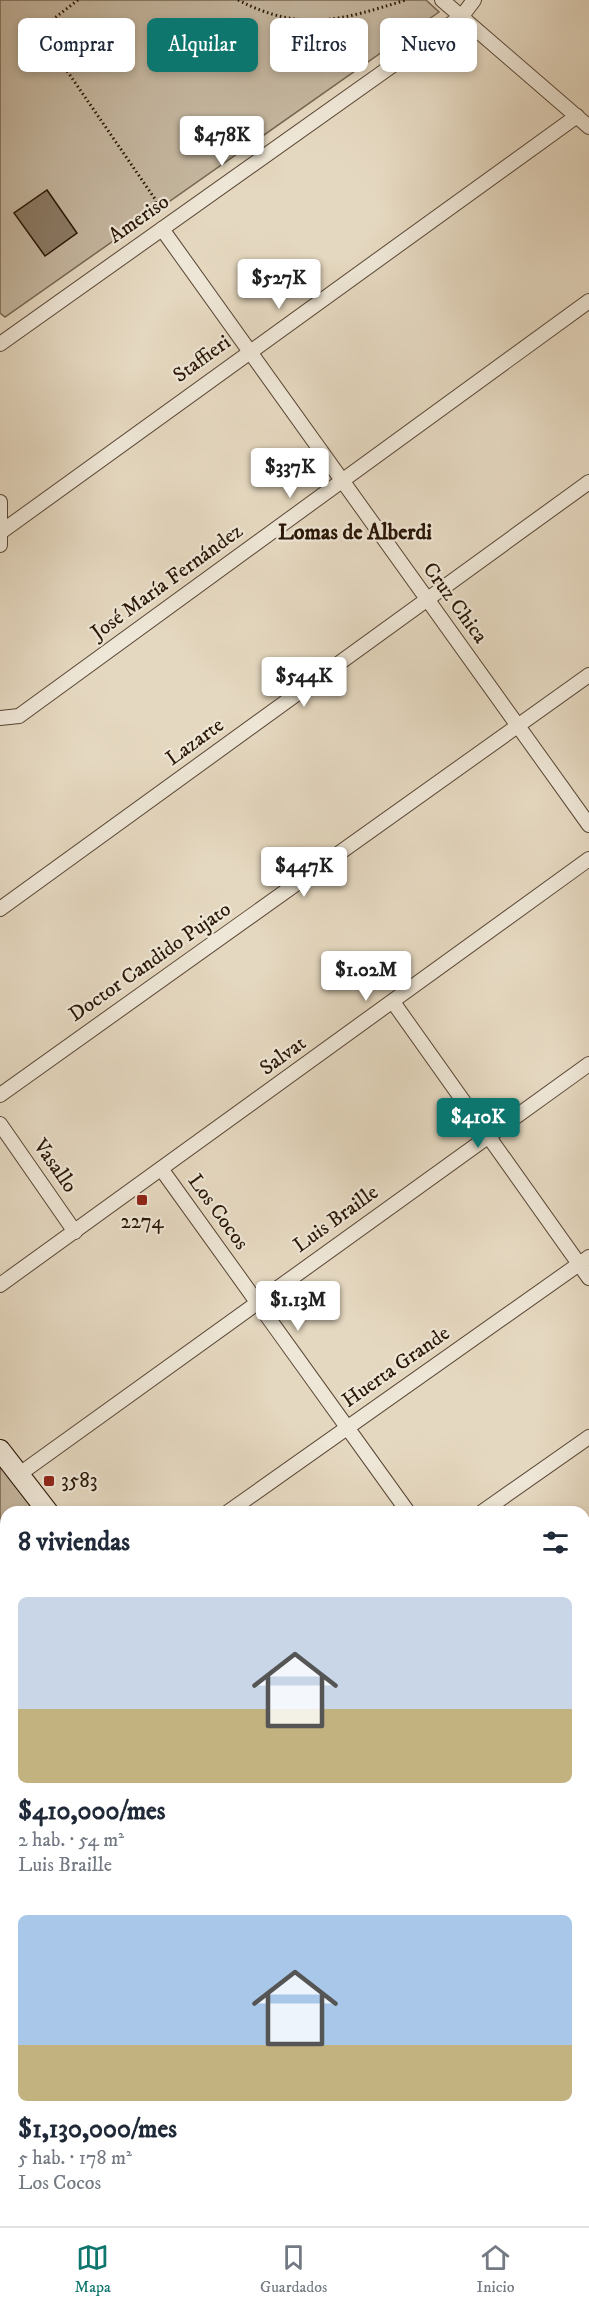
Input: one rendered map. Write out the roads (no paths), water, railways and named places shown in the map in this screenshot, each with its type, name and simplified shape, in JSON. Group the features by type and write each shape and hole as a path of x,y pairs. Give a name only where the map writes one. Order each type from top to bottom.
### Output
{"main road":[{"path":"0,1450 21,1473 44,1506"}],"street":[{"path":"442,0 589,127"},
{"name":"Ameriso","path":"0,344 462,15 474,0"},
{"name":"Staffieri","path":"0,538 248,351 577,116"},
{"name":"Cruz Chica","path":"162,229 589,825"},
{"name":"José María Fernández","path":"0,718 19,716 589,301"},
{"name":"Lazarte","path":"0,909 589,482"},
{"path":"0,502 0,538"},
{"name":"Doctor Candido Pujato","path":"0,1095 589,675"},
{"name":"Salvat","path":"0,1285 589,859"},
{"path":"393,1002 487,1135 584,1261 589,1278"},
{"name":"Luis Braille","path":"21,1473 487,1135 589,1064"},
{"name":"Vasallo","path":"0,1124 75,1232"},
{"name":"Los Cocos","path":"162,1170 404,1506"},
{"name":"Huerta Grande","path":"236,1506 584,1261"},
{"path":"491,1506 589,1437"}],"place":[{"name":"2274","path":"142,1200"},
{"name":"3583","path":"49,1481"}],"district":[{"name":"Lomas de Alberdi","path":"355,532"}]}
